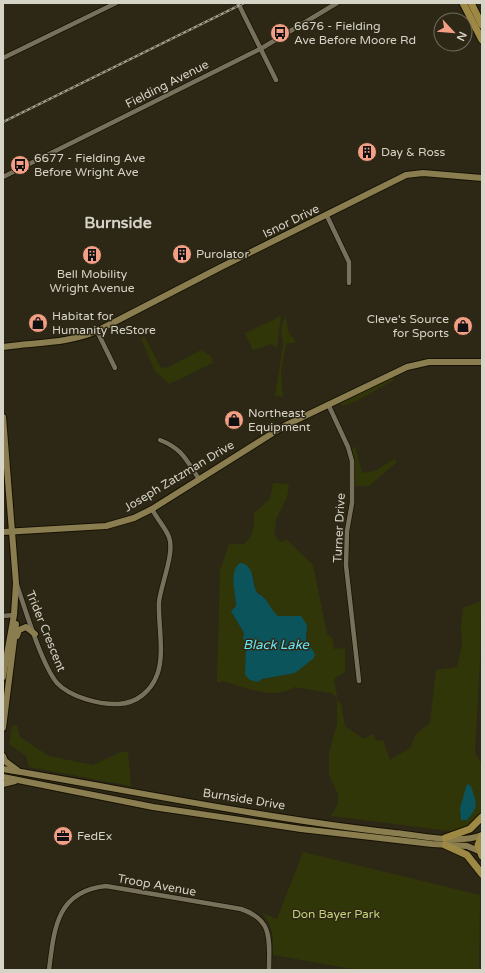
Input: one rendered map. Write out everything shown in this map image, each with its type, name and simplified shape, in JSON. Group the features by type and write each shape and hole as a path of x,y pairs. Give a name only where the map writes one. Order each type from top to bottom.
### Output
{"main road":[{"path":"463,3 482,40"},
{"path":"471,3 482,25"},
{"name":"Isnor Drive","path":"3,347 66,341 97,331 221,267 327,216 406,175 423,173 482,178"},
{"path":"3,341 12,346"},
{"name":"Joseph Zatzman Drive","path":"3,532 105,526 124,522 152,509 284,426 407,367 418,363 482,362"},
{"path":"3,417 16,583 14,615 3,677"},
{"path":"3,728 15,641 16,620 14,615"},
{"path":"15,641 19,630 22,628 30,629 35,634"},
{"path":"5,665 8,667 11,674"},
{"path":"3,756 5,761 18,771"},
{"name":"Burnside Drive","path":"3,769 341,827 445,842 467,846 481,854"},
{"name":"Burnside Drive","path":"3,777 168,809 301,829 445,842 471,839 482,835"},
{"path":"3,784 19,781"},
{"path":"445,842 470,829 482,817"},
{"path":"481,854 478,845 482,835"},
{"path":"445,842 467,855 482,874"}],"street":[{"path":"3,58 116,3"},
{"path":"238,3 262,48 276,80"},
{"name":"Fielding Avenue","path":"3,177 262,48 337,3"},
{"path":"327,216 349,262 349,283"},
{"path":"97,331 115,368"},
{"name":"Turner Drive","path":"328,404 348,447 352,461 352,503 346,531 346,565 359,681"},
{"path":"160,440 175,446 180,451 199,479"},
{"name":"Trider Crescent","path":"16,583 51,674 58,683 68,691 99,702 116,704 134,700 150,688 160,664 159,603 171,543 152,509"},
{"path":"3,616 14,615"},
{"name":"Troop Avenue","path":"49,970 55,928 62,910 80,893 90,889 106,886 241,909 255,914 262,920 270,935 269,970"}],"green space":[{"path":"281,315 277,348 272,344 253,350 245,333"},
{"path":"285,315 289,333 295,340 295,343 286,343 281,372 283,397 275,396 283,345 281,329"},
{"path":"144,336 161,368 169,367 201,350 211,356 213,363 169,384 155,371 141,339"},
{"path":"392,376 394,380 356,401 342,406 341,402"},
{"path":"355,446 362,473 375,471 394,459 397,462 369,486 354,486 355,475 352,449"},
{"path":"273,483 289,484 287,497 276,519 274,533 280,542 287,540 313,565 327,634 332,637 334,649 345,648 345,672 334,679 338,702 341,703 345,726 364,739 374,734 376,741 383,740 390,760 410,748 416,734 430,723 436,670 457,667 462,646 461,624 463,608 481,601 480,660 475,753 481,763 482,805 480,822 470,830 450,831 331,816 338,804 338,794 329,775 329,753 337,724 337,697 331,693 294,687 278,693 268,693 222,681 217,683 220,571 229,544 244,544 248,541 253,530 254,513 270,499","holes":["235,570 253,576 256,591 265,598 271,610 278,616 301,616 307,635 306,640 315,654 295,673 262,679 258,682 245,675 246,646 243,638 244,633 234,617 233,608 236,606 233,577","466,787 474,797 477,805 460,808 466,793"]},
{"path":"17,725 20,737 49,756 93,765 121,752 128,752 131,786 29,767 26,756 9,744 12,726"},
{"name":"Don Bayer Park","path":"303,852 480,895 479,970 359,970 273,955 273,938 271,928 262,913 277,919"}],"water":[{"name":"Black Lake","path":"240,563 248,566 252,574 256,591 264,598 278,616 301,616 307,625 306,640 315,654 314,658 295,673 262,679 258,682 250,680 245,675 246,646 243,638 244,633 231,611 236,606 233,577 236,567"},
{"path":"467,784 471,786 476,804 474,811 467,820 461,820 460,808"}],"railway":[{"path":"3,122 244,3"}],"place":[{"name":"6676 - Fielding Ave Before Moore Rd","path":"280,33"},
{"name":"Day & Ross","path":"367,152"},
{"name":"6677 - Fielding Ave Before Wright Ave","path":"20,165"},
{"name":"Purolator","path":"182,254"},
{"name":"Bell Mobility Wright Avenue","path":"92,255"},
{"name":"Habitat for Humanity ReStore","path":"38,323"},
{"name":"Cleve's Source for Sports","path":"463,326"},
{"name":"Northeast Equipment","path":"234,420"},
{"name":"FedEx","path":"63,836"}],"district":[{"name":"Burnside","path":"118,223"}]}
